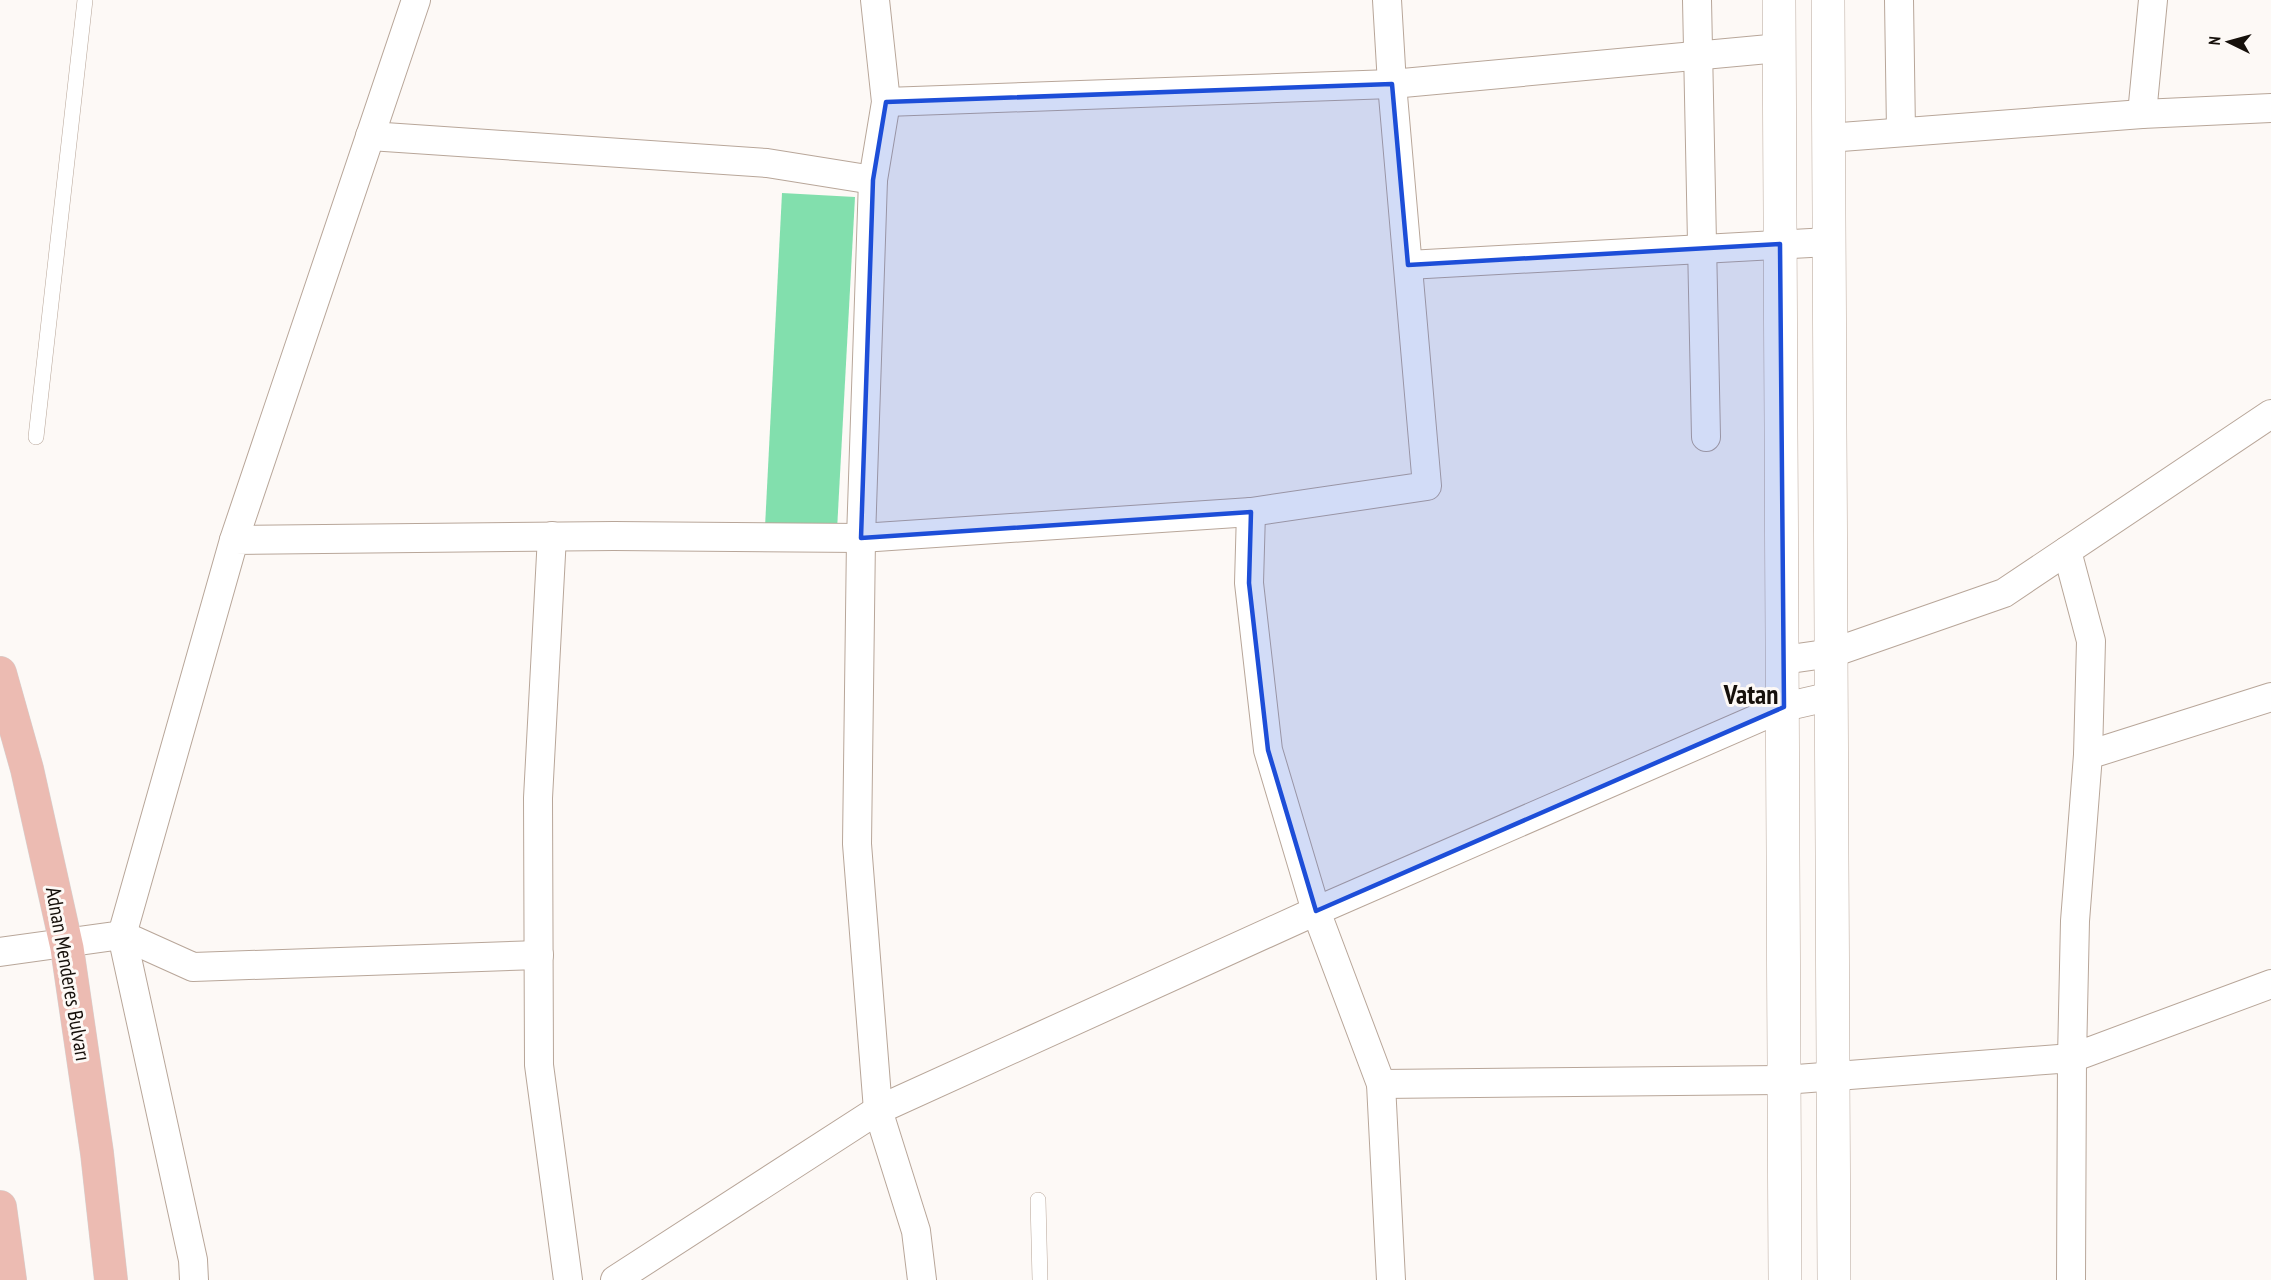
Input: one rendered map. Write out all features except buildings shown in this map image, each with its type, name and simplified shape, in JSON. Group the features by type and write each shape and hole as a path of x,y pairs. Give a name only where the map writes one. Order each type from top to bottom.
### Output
{"main road":[{"name":"Adnan Menderes Bulvarı","path":"0,673 27,769 66,943 97,1153 111,1280"},
{"path":"0,1207 10,1280"}],"street":[{"path":"194,1280 193,1260 122,935 234,540 416,0"},
{"path":"875,0 886,102 873,180 861,538 857,844 878,1110 916,1231 922,1280"},
{"path":"234,540 552,536 861,538 1251,512 1427,486 1392,84 1387,0"},
{"path":"1697,0 1706,436"},
{"path":"1779,0 1785,1280"},
{"path":"1828,0 1834,1280"},
{"path":"1899,0 1901,131"},
{"path":"2142,114 2153,0"},
{"path":"886,102 1392,84 1780,48"},
{"path":"1828,138 2142,114 2271,108"},
{"path":"370,135 767,163 873,180"},
{"path":"1408,265 1829,242"},
{"path":"1783,660 1832,653 2004,593 2271,414"},
{"path":"1251,512 1249,583 1268,750 1316,910 1381,1084 1391,1280"},
{"path":"552,536 538,798 539,1065 568,1280"},
{"path":"2067,551 2091,641 2088,755 2075,921 2071,1280"},
{"path":"615,1280 878,1110 1316,910 1784,707 1832,696"},
{"path":"2088,755 2271,697"},
{"path":"0,952 122,935 193,967 539,955"},
{"path":"1381,1084 1784,1080 2072,1058 2271,984"}],"lane":[{"path":"36,437 85,0"},
{"path":"1038,1200 1040,1280"}],"highlighted area":[{"path":"1392,84 1408,265 1780,244 1784,707 1316,911 1268,750 1249,583 1251,512 861,538 873,180 886,102"}],"green space":[{"path":"782,193 855,197 837,530 765,527"}],"district":[{"name":"Vatan","path":"1751,695"}]}
